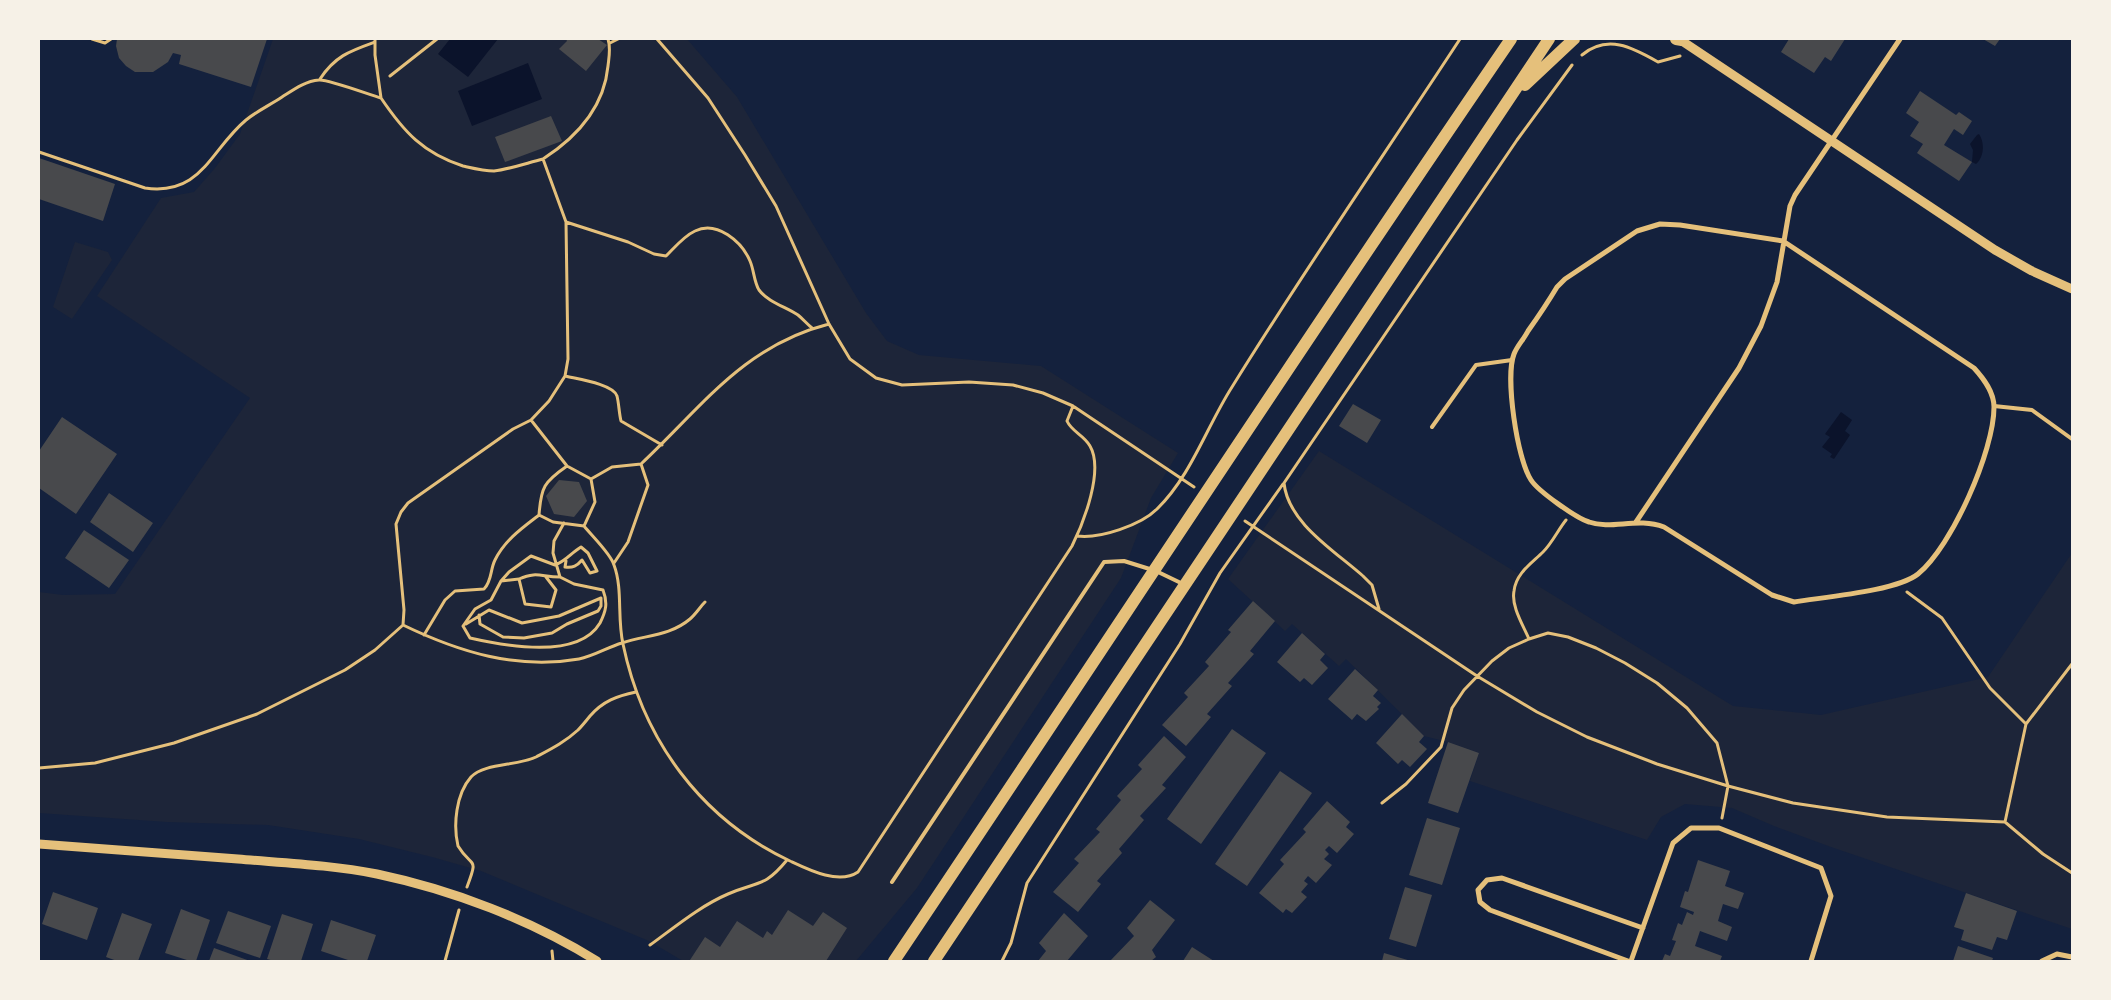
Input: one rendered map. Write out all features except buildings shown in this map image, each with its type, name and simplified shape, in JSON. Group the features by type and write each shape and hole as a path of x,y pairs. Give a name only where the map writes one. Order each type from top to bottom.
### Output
{"main road":[{"path":"894,961 1156,571 1362,256 1511,39"},
{"path":"934,961 1549,39"},
{"path":"1506,104 1574,39"},
{"path":"884,961 907,941"}],"street":[{"path":"1679,39 1995,250 2032,271 2072,290"},
{"path":"1636,522 1739,368 1761,326 1777,282 1790,206 1795,195 1900,39"},
{"path":"1660,224 1680,225 1784,242 1974,368 1988,384 1994,406 1988,444 1976,479 1950,532 1935,555 1918,574 1897,585 1794,602 1772,595 1664,527 1636,522 1601,524 1588,522 1539,490 1530,479 1523,464 1510,386 1512,360 1515,352 1557,287 1565,278 1637,231 1660,224"},
{"path":"1643,928 1502,878 1487,880 1478,890 1480,902 1490,910 1629,961 1643,928 1673,843 1691,828 1719,828 1821,868 1831,896 1811,961"},
{"path":"39,844 326,866 375,874 436,890 510,917 550,935 597,961"},
{"path":"2042,961 2057,954 2072,956"}],"lane":[{"path":"1432,427 1476,365 1512,360"},
{"path":"1994,406 2032,410 2072,439"},
{"path":"892,882 1104,562 1124,560 1156,571 1184,584"}],"path":[{"path":"92,39 105,43 111,39"},
{"path":"390,76 437,39"},
{"path":"320,79 330,64 375,40 382,98 410,136 430,152 452,162 472,168 493,171 543,159 565,144 581,129 602,94 608,72 610,43 608,39"},
{"path":"610,43 618,39"},
{"path":"657,39 708,98 776,206 829,324 850,359 876,378 902,385 969,382 1013,385 1043,393 1074,406 1171,472"},
{"path":"1077,536 1096,536 1141,520 1156,510 1170,494 1189,466 1231,388 1460,39"},
{"path":"1002,961 1011,943 1027,883 1180,644 1220,573 1284,483 1511,148 1572,65 1587,51 1604,43 1631,48 1658,62 1663,62 1668,58"},
{"path":"39,152 145,188 157,190 177,187 197,176 246,120 301,85 320,79 382,98"},
{"path":"39,768 95,763 174,743 257,714 345,670 375,650 403,625 404,610 396,534 396,524 401,512 408,503 513,430 531,420 549,401 565,376 569,337 566,222 543,159"},
{"path":"566,222 628,242 654,254 666,256 687,236 697,230 709,228 722,232 739,245 749,259 760,290 766,296 799,316 812,328"},
{"path":"591,479 612,467 642,464 712,391 737,369 785,339 812,328 829,324"},
{"path":"565,376 613,390 617,395 622,420 662,444"},
{"path":"539,515 554,522 584,526 614,563 622,642 636,692 655,735 674,766 696,792 725,819 787,860 805,868 833,876 850,877 858,872 1077,536 1093,485 1096,463 1090,445 1073,431 1066,421 1074,406"},
{"path":"531,420 567,466 591,479"},
{"path":"614,563 628,542 648,485 642,464"},
{"path":"424,635 445,600 455,592 484,589 489,584 494,562 503,546 513,535 539,515 540,492 553,476 567,466"},
{"path":"584,526 595,502 591,479"},
{"path":"1284,483 1285,493 1292,509 1302,523 1372,585 1379,610"},
{"path":"1529,638 1515,604 1513,592 1517,580 1527,565 1544,551 1571,512"},
{"path":"560,576 555,565 554,541 564,524"},
{"path":"1271,538 1477,676 1538,712 1587,737 1657,764 1728,786 1793,802 1887,817 2005,822 2043,854 2072,873"},
{"path":"463,626 475,609 492,600 501,582 514,568 531,556 555,565 566,560 571,553 581,547 588,553 597,571 590,573 582,560 571,568 565,567 566,560"},
{"path":"463,626 470,638 498,645 543,648 583,639 596,629 604,615 607,601 603,590 574,584 560,576 546,577 533,573 519,580 501,582"},
{"path":"519,580 525,604 551,607 556,590 546,577"},
{"path":"1897,585 1942,618 1990,688 2026,724"},
{"path":"463,626 479,615 489,610 522,622 559,616 600,598 601,606 598,611 574,620 552,633 524,638 503,637 480,624 479,615"},
{"path":"403,625 477,655 521,662 552,662 581,658 622,642 670,632 690,619 705,602"},
{"path":"1382,803 1406,784 1441,747 1452,708 1464,690 1477,676 1509,648 1529,638 1548,634 1568,636 1596,648 1657,683 1687,708 1717,743 1728,786 1719,828"},
{"path":"2005,822 2026,724 2072,664"},
{"path":"472,874 473,861 461,850 457,841 459,802 465,786 472,776 489,767 508,765 533,758 558,746 579,730 601,705 613,698 636,692"},
{"path":"650,946 694,913 728,894 765,882 774,876 787,860"},
{"path":"445,961 453,931"}],"shaded area":[{"path":"273,39 687,39 737,97 866,313 887,341 919,355 1041,366 1178,453 1151,498 1121,578 917,888 856,961 683,961 649,941 481,871 359,839 268,825 167,822 39,813 39,592 63,595 115,594 250,398 97,296 161,198 194,192 215,168 240,134"},
{"path":"450,39 498,39 468,77 438,54"},
{"path":"528,63 542,99 472,126 458,91"},
{"path":"1979,134 1983,150 1981,158 1976,164 1972,162 1973,150 1970,144"},
{"path":"75,242 108,252 112,260 72,319 53,307"},
{"path":"1841,412 1852,420 1845,431 1850,435 1834,459 1830,457 1832,454 1822,447 1830,437 1825,434"},
{"path":"1319,451 1733,706 1821,715 1988,677 2072,553 2072,929 1831,847 1732,808 1685,804 1661,817 1647,840 1470,781 1479,753 1424,736 1346,659 1339,666 1292,624 1285,631 1228,579"}]}
